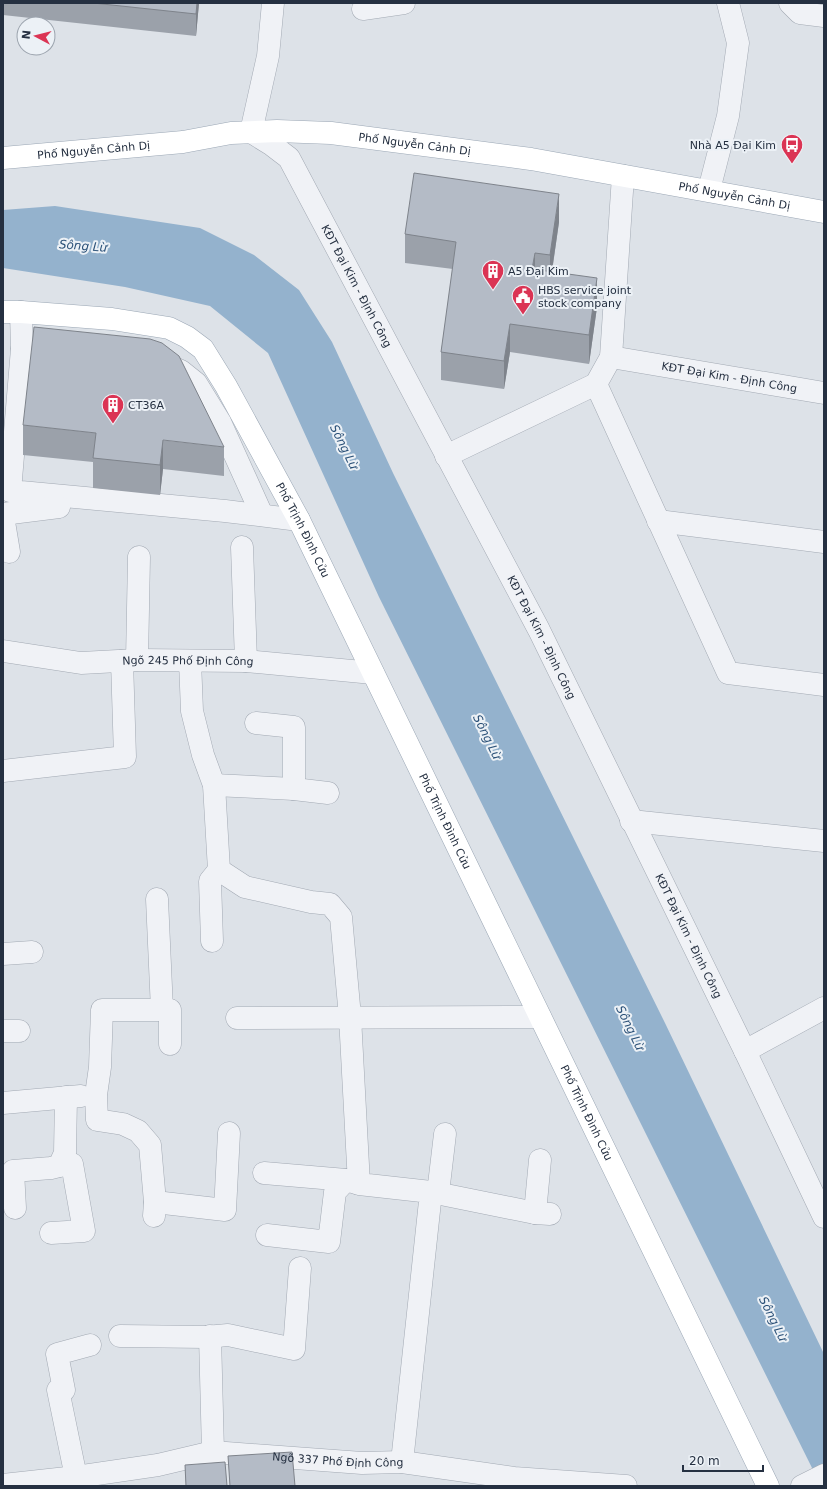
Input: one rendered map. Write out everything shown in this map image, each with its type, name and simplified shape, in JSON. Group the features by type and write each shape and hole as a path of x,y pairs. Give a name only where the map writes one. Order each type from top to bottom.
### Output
{"main road":[{"name":"Phố Nguyễn Cảnh Dị","path":"3,158 183,142 231,132 277,131 331,133 531,159 824,212"},
{"name":"Phố Trịnh Đình Cửu","path":"12,312 112,319 169,328 188,337 203,349 226,386 299,520 768,1486"}],"street":[{"path":"250,132 268,56 273,3"},
{"path":"363,9 404,3"},
{"path":"709,190 728,116 738,43 728,3"},
{"path":"790,3 800,13 824,16"},
{"name":"KĐT Đại Kim - Định Công","path":"250,132 272,145 289,158 539,630 631,821 745,1051 824,1217"},
{"path":"446,456 596,384 611,357 623,176"},
{"path":"12,312 22,349 10,491 262,515 299,520"},
{"path":"22,349 51,352"},
{"name":"KĐT Đại Kim - Định Công","path":"611,357 824,393"},
{"path":"145,360 159,362 181,371 196,383 220,422 262,515"},
{"path":"596,384 728,673 824,685"},
{"path":"9,552 3,515 58,507"},
{"path":"658,521 824,542"},
{"path":"242,547 246,661"},
{"path":"3,771 125,757 130,661 140,557"},
{"name":"Ngõ 245 Phố Định Công","path":"3,651 81,663 130,661 246,661 373,673"},
{"path":"190,661 192,711 203,754 214,785 219,870 210,881 212,941"},
{"path":"256,723 294,727 294,789"},
{"path":"214,785 294,789 328,793"},
{"path":"631,821 824,841"},
{"path":"219,870 245,887 311,902 330,904 341,917 350,1017 353,1182"},
{"path":"157,899 162,1010"},
{"path":"3,954 32,952"},
{"path":"745,1051 824,1008"},
{"path":"170,1044 170,1010 102,1010 100,1067 96,1095 97,1120 122,1124 138,1131 150,1145 155,1209 225,1210 229,1133"},
{"path":"237,1018 540,1017"},
{"path":"3,1103 96,1095"},
{"path":"59,1166 65,1153 66,1097"},
{"path":"402,1462 434,1193 445,1134"},
{"path":"264,1173 353,1182 434,1193 542,1213 540,1160"},
{"path":"15,1208 13,1171 50,1168 72,1164 84,1231 51,1233"},
{"path":"268,1235 329,1242 335,1192 353,1182"},
{"path":"120,1336 228,1335 294,1349 300,1268"},
{"path":"210,1336 213,1452"},
{"path":"76,1477 58,1390 64,1390 57,1354 90,1345"},
{"name":"Ngõ 337 Phố Định Công","path":"3,1485 76,1477 158,1465 213,1452 362,1463 402,1462 514,1478 626,1486"},
{"path":"802,1486 824,1475"}],"water":[{"name":"Sông Lừ","path":"55,206 200,228 254,255 299,290 332,342 393,473 665,1023 824,1354 824,1486 821,1486 379,597 268,353 210,306 125,287 3,268 3,210"}],"building":[{"path":"93,3 197,3 196,14"},
{"name":"A5 Đại Kim","path":"414,173 559,194 550,255 535,253 532,269 597,278 589,335 510,324 504,361 441,352 456,242 405,234"},
{"name":"CT36A","path":"34,327 150,339 162,343 179,356 224,447 163,440 160,465 93,458 96,433 23,425"},
{"path":"292,1452 295,1486 230,1486 228,1456"},
{"path":"225,1462 227,1486 186,1486 185,1465"}],"place":[{"name":"Nhà A5 Đại Kim","path":"792,164"},
{"name":"A5 Đại Kim","path":"493,290"},
{"name":"HBS service joint stock company","path":"523,316"},
{"name":"CT36A","path":"113,424"}]}
